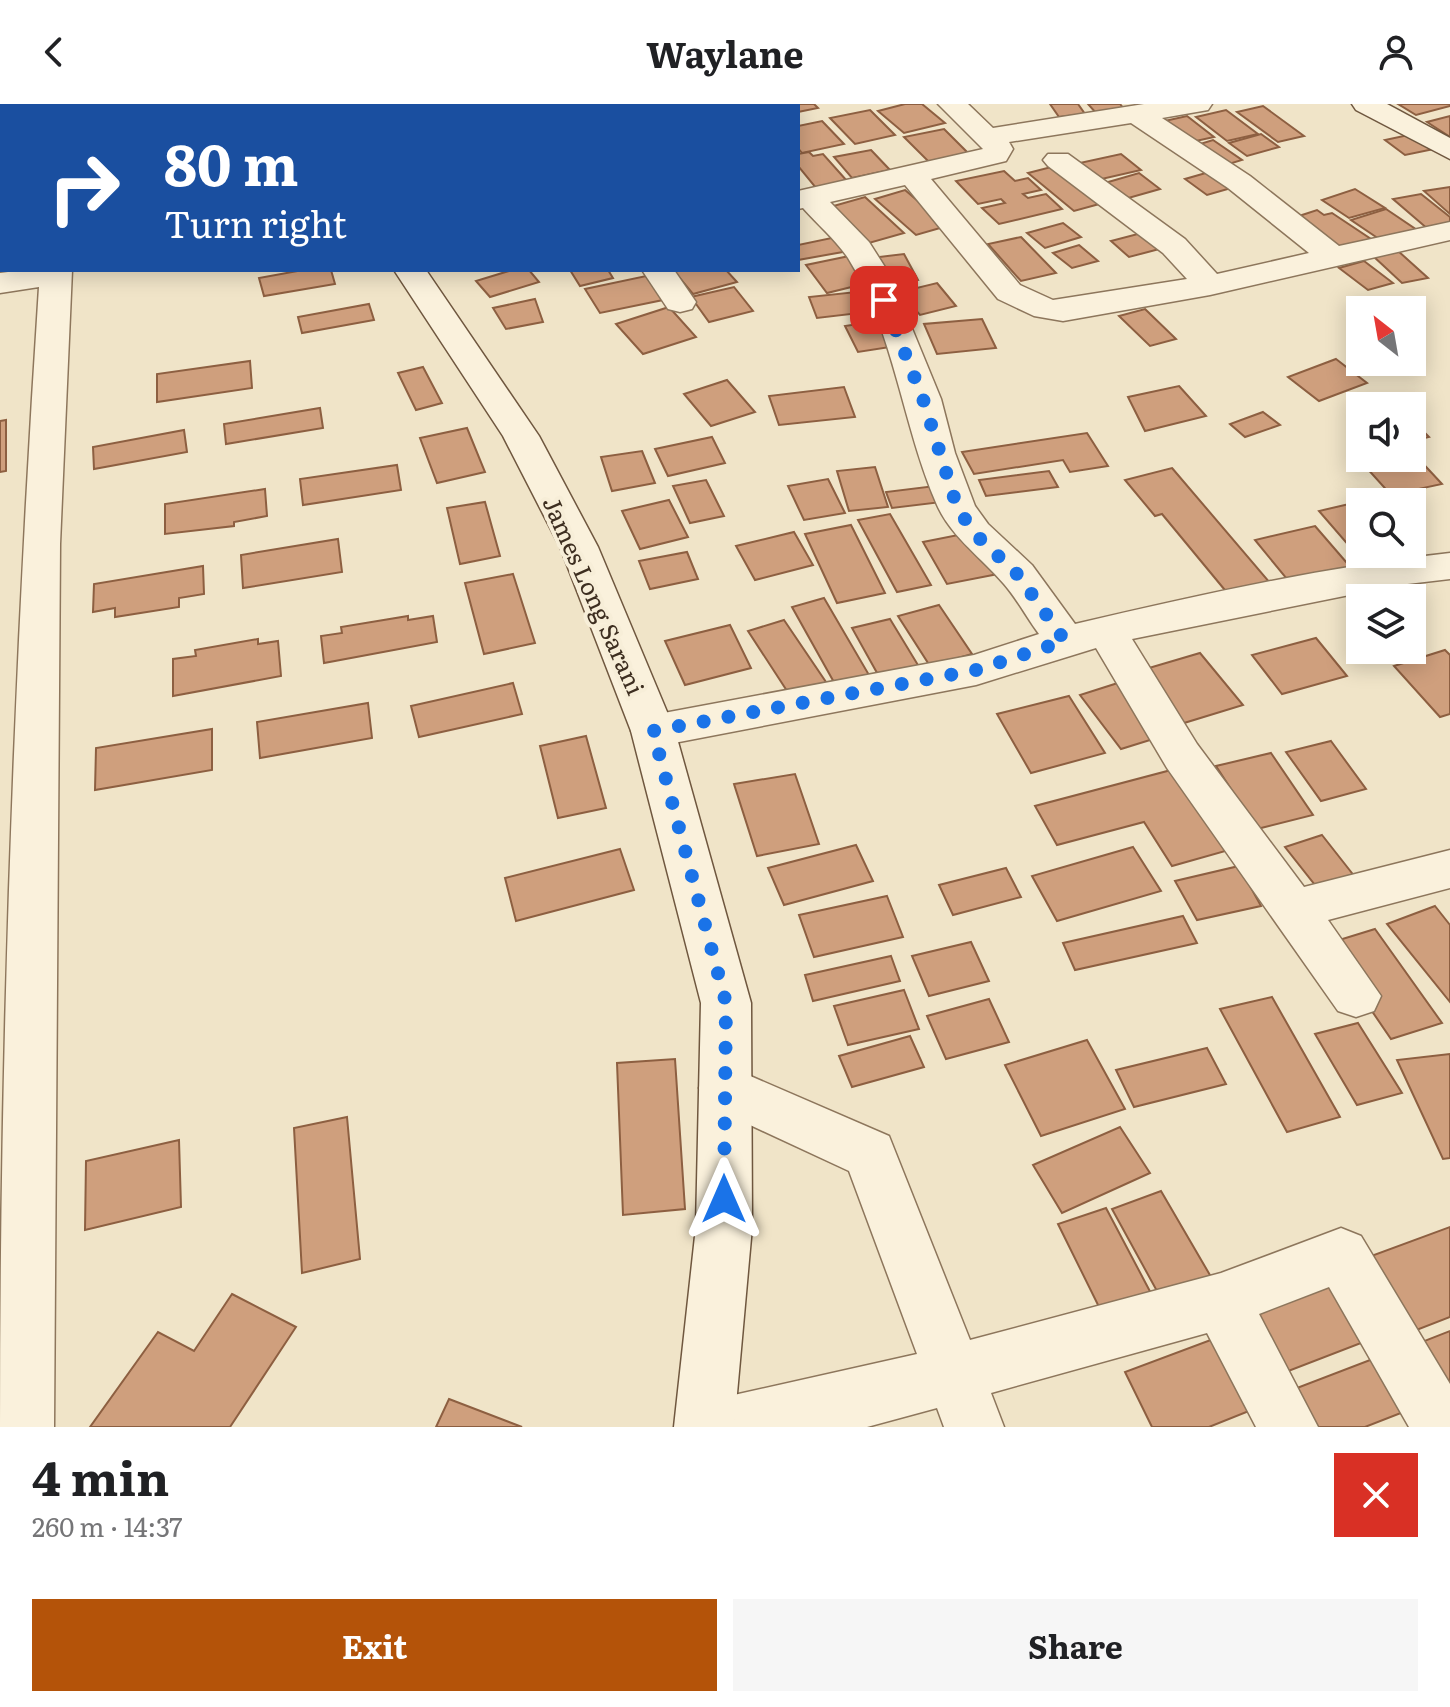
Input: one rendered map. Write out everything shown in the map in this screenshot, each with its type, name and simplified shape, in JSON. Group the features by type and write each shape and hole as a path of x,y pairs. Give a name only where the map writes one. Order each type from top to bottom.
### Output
{"street":[{"path":"804,199 989,159 999,149 952,104"},
{"path":"988,137 1198,104"},
{"path":"1366,104 1450,150"},
{"path":"1138,115 1239,182 1333,257"},
{"path":"1058,160 1174,246 1210,285"},
{"path":"912,174 1009,292 1046,309 1063,311 1210,285 1450,231"},
{"path":"804,199 858,249 874,275 923,399 957,507 974,533 1086,637 1182,756 1356,996"},
{"path":"0,283 56,272 17,1000 24,1427"},
{"name":"James Long Sarani","path":"411,272 521,436 572,533 653,731 726,1003 724,1227 704,1427"},
{"path":"659,272 680,302"},
{"path":"653,731 976,670 1086,637 1399,572 1450,566"},
{"path":"1293,910 1450,869"},
{"path":"725,1088 870,1154 974,1427"},
{"path":"725,1427 868,1397 1221,1301 1341,1255 1442,1427"},
{"path":"1221,1301 1288,1427"}],"building":[{"path":"800,104 814,104 818,108 800,112"},
{"path":"905,104 922,104 945,123 904,133 878,111"},
{"path":"1050,104 1078,104 1085,114 1059,117"},
{"path":"1088,104 1120,104 1124,109 1096,113"},
{"path":"1398,104 1450,104 1450,106 1416,115"},
{"path":"1263,106 1304,136 1278,142 1237,112"},
{"path":"870,110 895,135 855,144 830,118"},
{"path":"1226,110 1258,134 1227,141 1196,117"},
{"path":"1187,116 1214,137 1187,143 1160,122"},
{"path":"1450,116 1450,137 1427,122"},
{"path":"822,121 844,144 802,153 800,126"},
{"path":"944,129 969,154 929,162 904,137"},
{"path":"1261,134 1279,147 1247,156 1229,143"},
{"path":"1413,134 1434,149 1405,155 1385,140"},
{"path":"1213,140 1242,160 1219,167 1190,147"},
{"path":"871,150 890,170 852,178 834,157"},
{"path":"800,154 823,154 847,181 816,188 800,168"},
{"path":"1121,154 1141,170 1093,181 1075,164"},
{"path":"1055,166 1103,203 1074,211 1028,173"},
{"path":"1216,170 1238,186 1207,195 1185,179"},
{"path":"1004,171 1015,181 1028,178 1041,190 1023,194 1028,198 1046,194 1062,209 999,224 982,208 1005,203 1001,199 978,204 956,181"},
{"path":"1139,173 1160,189 1118,201 1098,185"},
{"path":"1450,187 1450,214 1424,191"},
{"path":"1355,189 1385,208 1349,218 1322,200"},
{"path":"905,190 947,226 916,235 875,199"},
{"path":"1421,194 1450,217 1450,226 1429,230 1393,199"},
{"path":"865,197 904,233 869,243 830,207"},
{"path":"1386,209 1417,230 1382,241 1351,220"},
{"path":"1317,210 1324,215 1332,213 1374,241 1340,253 1299,216"},
{"path":"1063,223 1081,237 1045,248 1027,233"},
{"path":"1149,231 1167,247 1129,257 1111,241"},
{"path":"841,236 854,250 800,260 800,245"},
{"path":"1021,237 1056,273 1021,281 988,244"},
{"path":"1079,245 1098,261 1072,268 1053,253"},
{"path":"1397,250 1428,278 1402,283 1372,255"},
{"path":"904,254 918,280 893,283 879,257"},
{"path":"854,255 876,281 827,293 806,265"},
{"path":"1364,261 1393,283 1368,290 1339,268"},
{"path":"292,272 332,272 335,284 264,296 259,278"},
{"path":"505,272 531,272 539,282 490,297 476,281"},
{"path":"571,272 609,272 613,278 580,286"},
{"path":"675,272 728,272 737,282 693,294"},
{"path":"646,276 663,300 600,313 585,289"},
{"path":"937,283 956,306 920,315 900,292"},
{"path":"734,287 753,311 709,322 691,297"},
{"path":"875,290 885,310 817,318 809,297"},
{"path":"535,299 543,322 506,329 493,308"},
{"path":"369,304 374,320 302,333 298,317"},
{"path":"669,307 696,337 643,354 616,324"},
{"path":"1145,309 1176,339 1150,346 1119,316"},
{"path":"982,319 996,348 937,354 924,324"},
{"path":"878,321 890,347 858,352 845,326"},
{"path":"1336,359 1346,367 1346,376 1358,376 1367,383 1319,401 1288,377"},
{"path":"250,361 252,388 157,402 157,374"},
{"path":"423,367 442,403 416,410 398,373"},
{"path":"727,380 755,412 711,426 684,394"},
{"path":"1179,386 1206,416 1145,431 1128,397"},
{"path":"844,387 855,417 779,425 769,396"},
{"path":"320,408 323,428 226,444 224,424"},
{"path":"1263,412 1280,425 1245,437 1230,424"},
{"path":"6,420 6,471 0,472 0,421"},
{"path":"467,428 485,472 437,483 420,438"},
{"path":"184,430 187,452 94,469 93,447"},
{"path":"1087,433 1108,466 1070,472 1063,460 974,474 962,452"},
{"path":"712,437 725,463 668,476 655,449"},
{"path":"642,451 655,483 612,491 601,457"},
{"path":"397,465 401,490 303,505 300,479"},
{"path":"875,467 888,507 849,511 837,471"},
{"path":"1426,467 1442,484 1423,488 1385,488 1370,472 1426,472"},
{"path":"1172,468 1271,584 1229,595 1162,514 1155,516 1125,480"},
{"path":"1049,471 1058,487 986,496 979,480"},
{"path":"828,479 845,513 804,520 788,486"},
{"path":"706,480 724,516 690,523 673,486"},
{"path":"943,485 950,501 892,508 886,492"},
{"path":"265,489 267,516 234,522 234,526 165,534 165,504"},
{"path":"669,500 688,537 640,549 622,511"},
{"path":"485,502 500,556 460,564 447,508"},
{"path":"1346,505 1346,542 1319,511"},
{"path":"890,514 931,585 897,592 858,520"},
{"path":"851,525 885,593 837,603 805,534"},
{"path":"1315,526 1346,562 1346,568 1353,570 1291,584 1255,540"},
{"path":"794,532 813,565 755,580 736,546"},
{"path":"973,532 998,574 947,584 923,542"},
{"path":"338,539 342,572 243,588 241,555"},
{"path":"687,552 698,579 650,589 639,561"},
{"path":"203,566 204,594 179,598 179,607 115,617 115,608 93,612 94,584"},
{"path":"513,574 535,643 484,654 465,583"},
{"path":"824,598 869,675 835,684 792,607"},
{"path":"939,605 972,654 930,666 898,616"},
{"path":"408,616 408,620 433,616 437,642 324,663 321,636 342,633 341,627"},
{"path":"890,619 921,670 881,680 852,628"},
{"path":"784,620 828,685 791,697 748,631"},
{"path":"730,625 751,668 685,685 665,641"},
{"path":"1316,638 1347,676 1282,694 1252,655"},
{"path":"258,639 258,644 278,641 281,676 173,696 173,659 196,656 195,650"},
{"path":"1445,650 1450,655 1450,714 1440,717 1394,666 1426,664 1426,656"},
{"path":"1200,653 1243,705 1184,723 1142,670"},
{"path":"1121,682 1163,736 1121,749 1080,695"},
{"path":"513,683 522,714 419,737 411,706"},
{"path":"1069,696 1105,753 1031,773 997,714"},
{"path":"368,703 372,738 260,758 257,722"},
{"path":"212,729 212,770 95,790 96,748"},
{"path":"586,736 606,808 558,818 540,746"},
{"path":"1331,741 1366,789 1321,801 1286,752"},
{"path":"1271,753 1313,815 1257,829 1216,766"},
{"path":"1175,769 1229,850 1172,866 1144,822 1057,845 1035,806"},
{"path":"795,774 819,844 757,856 734,784"},
{"path":"1322,835 1355,877 1319,890 1285,847"},
{"path":"856,845 873,881 784,905 768,868"},
{"path":"1133,847 1161,891 1057,921 1032,876"},
{"path":"620,849 634,890 516,921 505,878"},
{"path":"1239,866 1261,906 1197,920 1175,881"},
{"path":"1006,868 1021,897 953,915 939,885"},
{"path":"887,896 903,937 814,957 799,915"},
{"path":"1435,906 1450,925 1450,1002 1387,924"},
{"path":"1183,916 1197,943 1075,970 1063,943"},
{"path":"1375,929 1442,1023 1391,1039 1326,944"},
{"path":"971,942 989,981 929,996 912,956"},
{"path":"891,956 900,981 813,1001 805,975"},
{"path":"904,990 919,1029 848,1045 834,1006"},
{"path":"1272,997 1340,1117 1287,1132 1220,1009"},
{"path":"989,999 1009,1042 946,1059 927,1016"},
{"path":"1358,1023 1402,1093 1357,1105 1315,1034"},
{"path":"910,1036 924,1067 852,1087 839,1056"},
{"path":"1087,1040 1125,1109 1041,1136 1005,1065"},
{"path":"1207,1048 1226,1084 1134,1107 1116,1070"},
{"path":"1450,1054 1450,1158 1443,1159 1397,1060"},
{"path":"675,1059 685,1209 623,1215 617,1063"},
{"path":"347,1117 360,1259 302,1273 294,1128"},
{"path":"1120,1127 1150,1173 1062,1213 1033,1165"},
{"path":"179,1140 181,1207 85,1230 86,1161"},
{"path":"1161,1191 1214,1282 1163,1302 1112,1209"},
{"path":"1106,1208 1154,1299 1104,1317 1058,1224"},
{"path":"1450,1227 1450,1317 1401,1336 1355,1262"},
{"path":"1335,1273 1374,1338 1278,1375 1241,1308"},
{"path":"232,1294 296,1327 230,1427 90,1427 158,1332 194,1351"},
{"path":"1450,1331 1450,1386 1409,1347"},
{"path":"1216,1338 1254,1409 1209,1427 1152,1427 1125,1372"},
{"path":"1391,1352 1424,1404 1365,1427 1293,1427 1276,1396"},
{"path":"449,1399 522,1427 436,1427"}],"route":[{"path":"724,1199 726,1003 653,731 976,670 1065,641 1018,575 974,533 957,507 937,453 923,399 884,300"}]}
